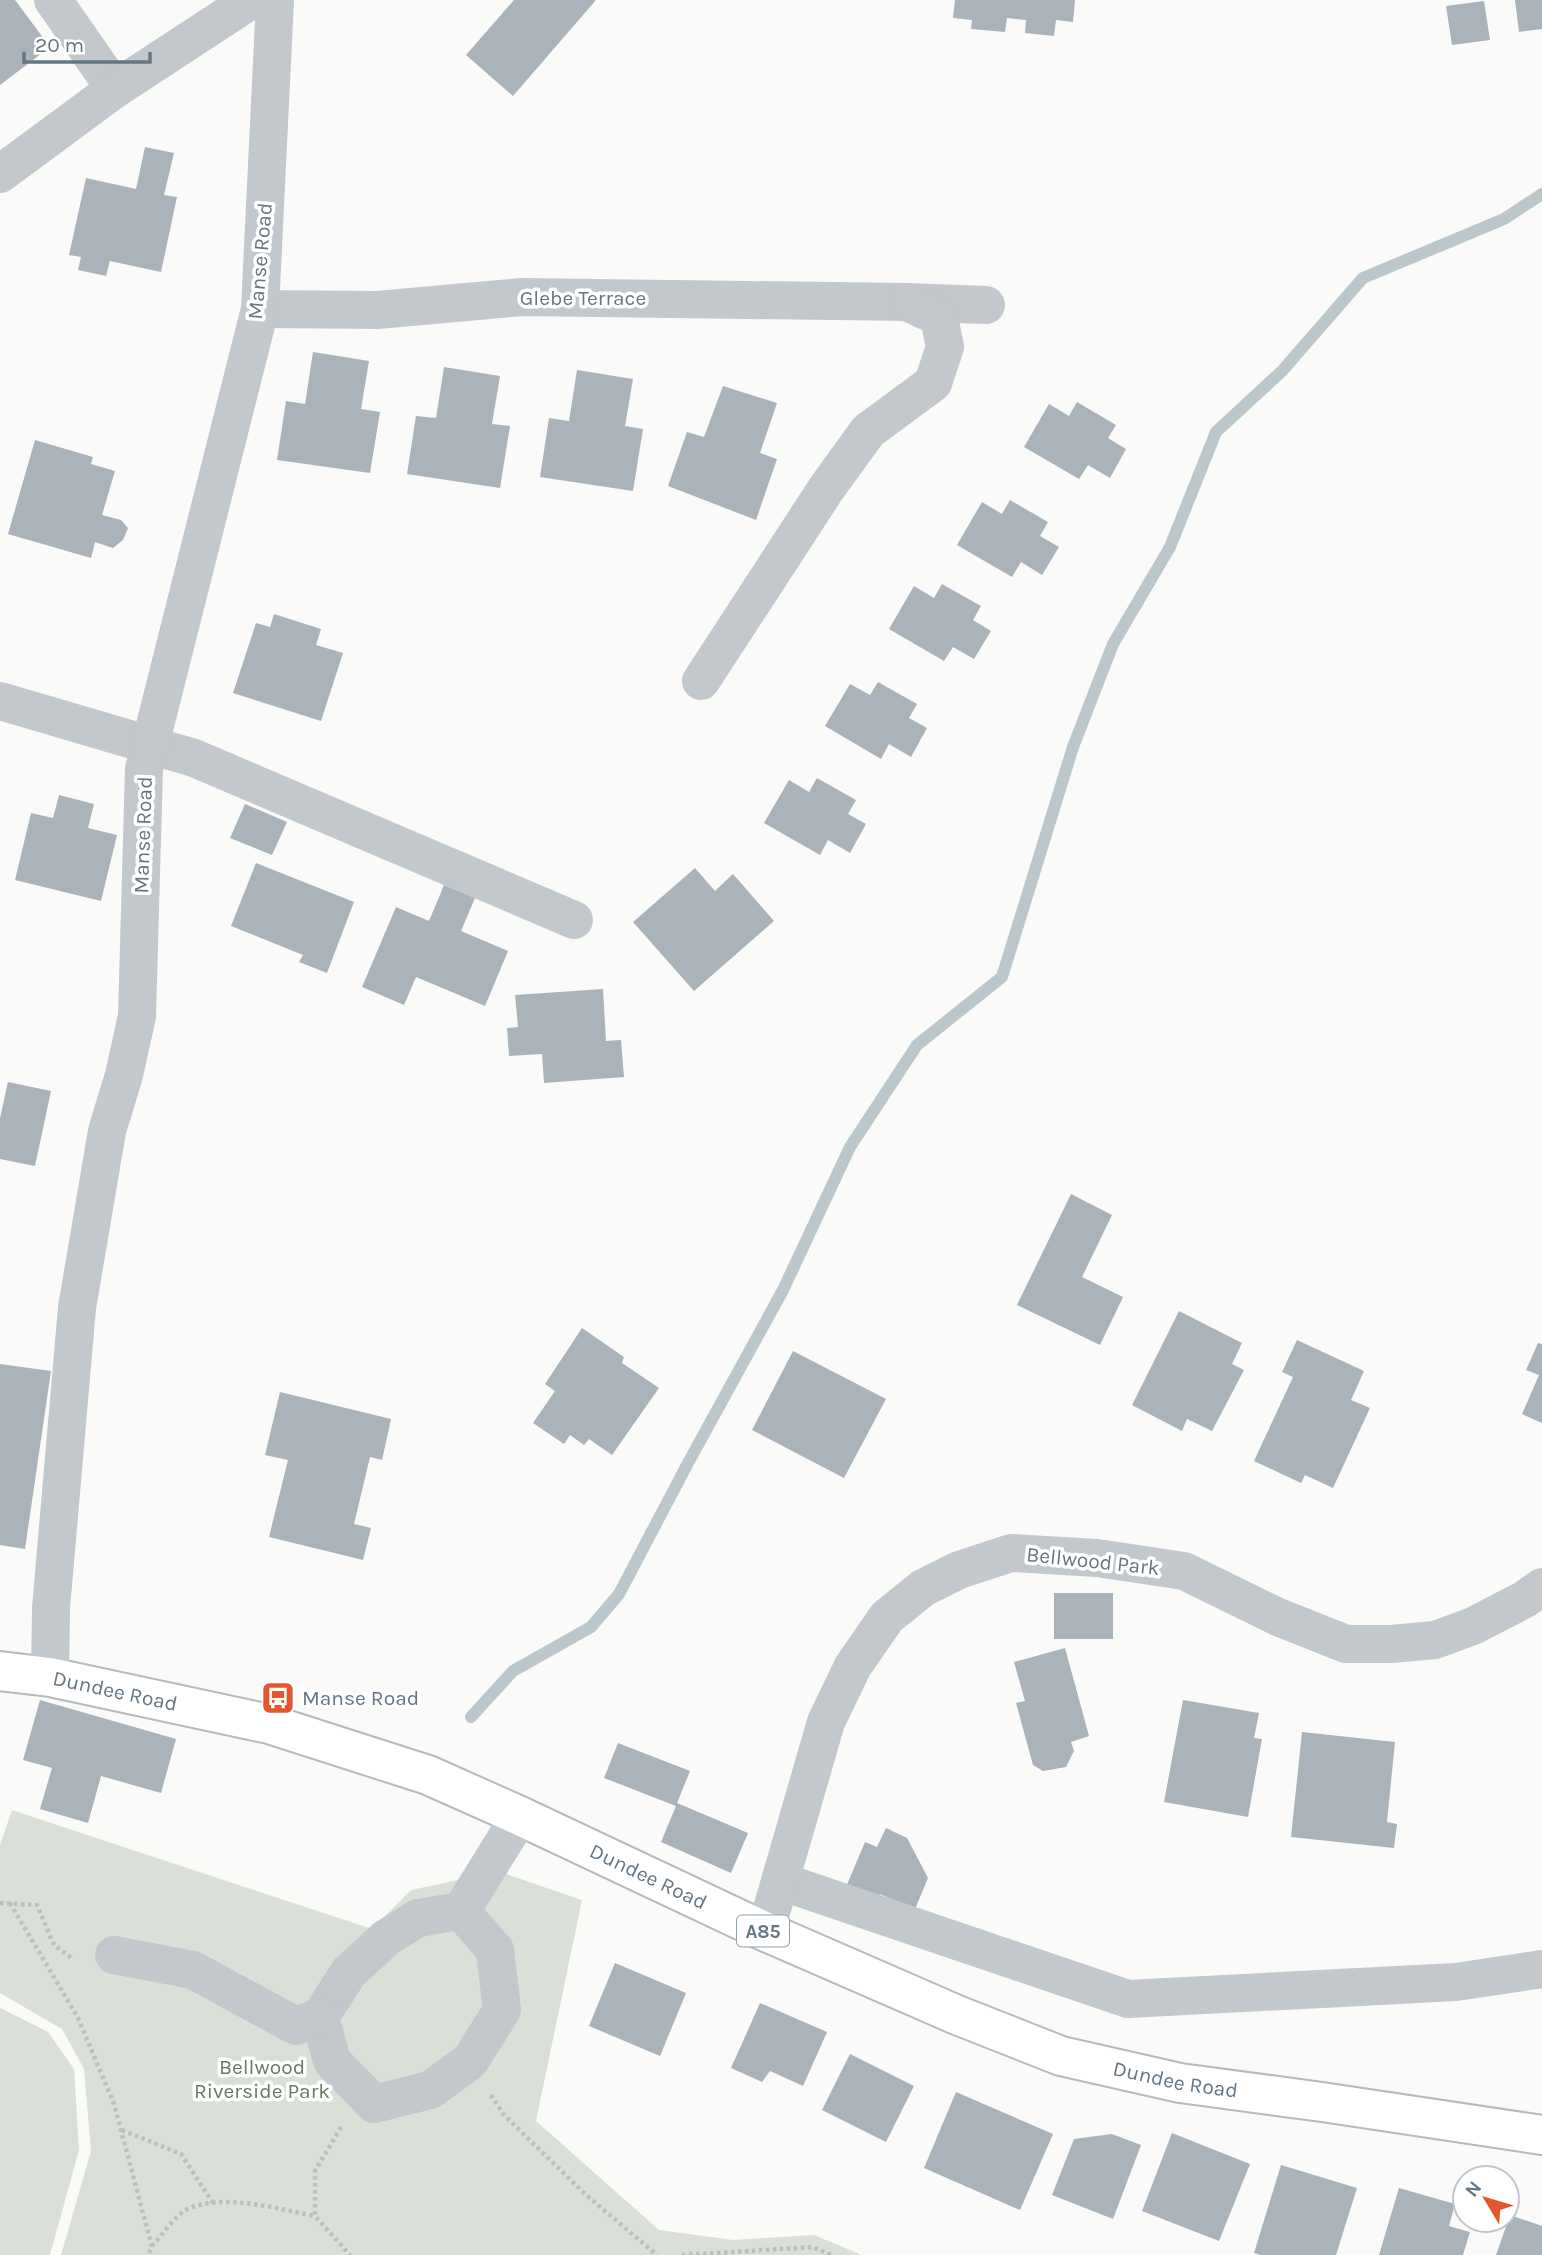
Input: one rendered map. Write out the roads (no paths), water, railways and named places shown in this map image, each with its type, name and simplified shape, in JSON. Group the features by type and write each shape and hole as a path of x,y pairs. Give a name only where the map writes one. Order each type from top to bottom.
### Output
{"main road":[{"name":"Dundee Road","path":"0,1671 50,1677 269,1724 428,1775 764,1931 957,2015 1061,2056 1180,2083 1542,2135"}],"street":[{"path":"54,0 115,89"},
{"path":"0,174 115,89 251,0"},
{"name":"Manse Road","path":"50,1677 51,1608 77,1308 107,1131 124,1075 137,1016 144,769 260,309 275,0"},
{"name":"Glebe Terrace","path":"260,309 377,310 522,297 986,305"},
{"name":"Glebe Terrace","path":"701,681 826,489 868,431 933,383 944,347 939,317 907,302"},
{"path":"0,701 194,758 574,920"},
{"name":"Bellwood Park","path":"764,1931 826,1722 853,1666 887,1617 923,1588 959,1570 1011,1553 1097,1558 1184,1571 1278,1617 1346,1644 1435,1640 1473,1626 1542,1587"},
{"path":"114,1955 193,1970 296,2026 320,2017 349,1972 386,1938 418,1918 461,1911 520,1816"},
{"path":"780,1881 1128,1999 1456,1982 1542,1969"},
{"path":"320,2017 332,2062 374,2104 430,2090 470,2061 502,2010 495,1950 461,1911"}],"waterway":[{"path":"471,1717 513,1671 591,1627 619,1594 783,1290 850,1147 917,1045 1002,977 1073,747 1113,644 1170,547 1216,432 1282,371 1363,278 1504,219 1542,194"}],"place":[{"name":"Manse Road","path":"278,1698"}],"park label":[{"name":"Bellwood Riverside Park","path":"262,2079"}]}
